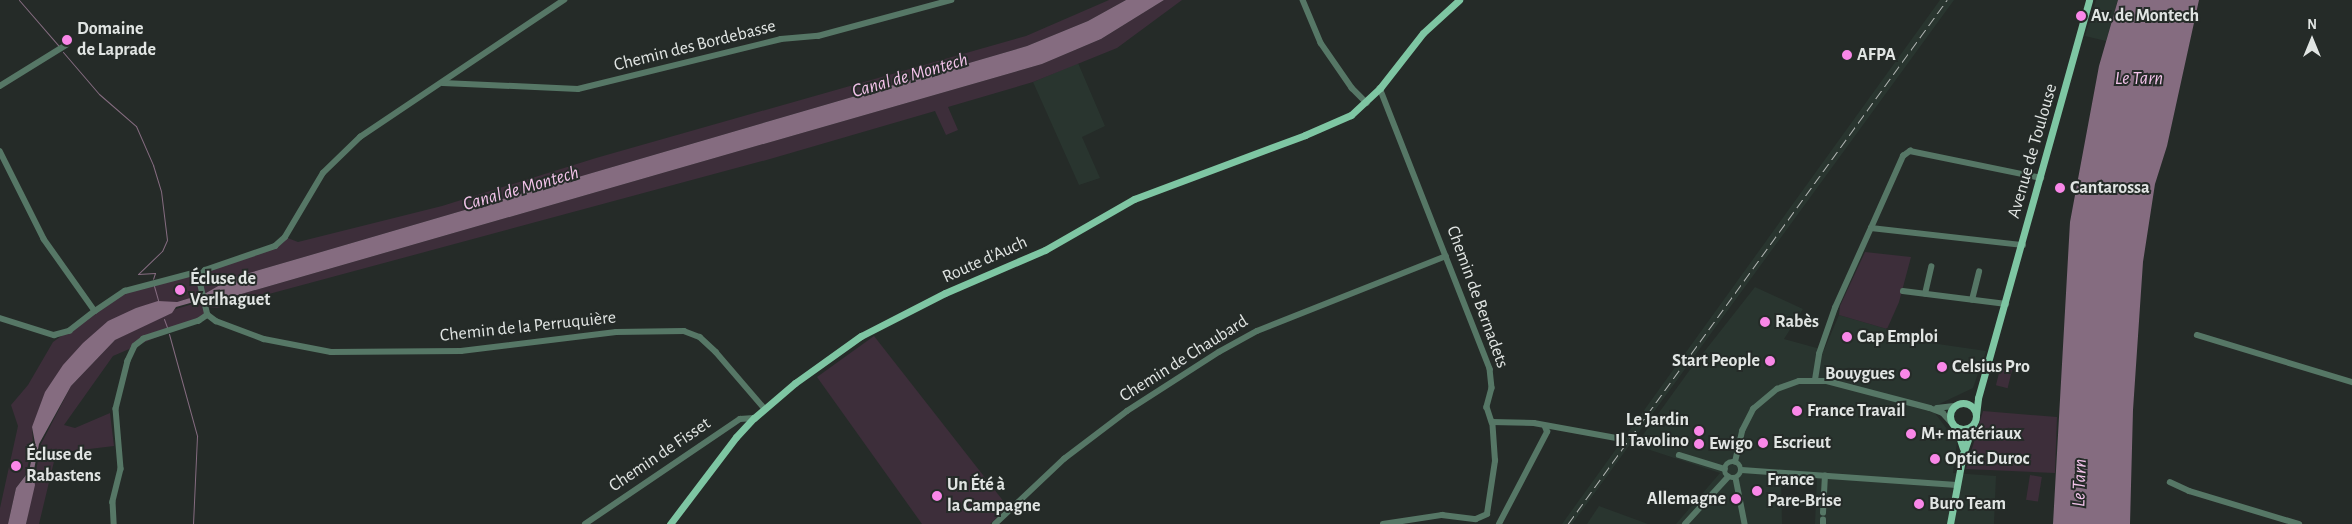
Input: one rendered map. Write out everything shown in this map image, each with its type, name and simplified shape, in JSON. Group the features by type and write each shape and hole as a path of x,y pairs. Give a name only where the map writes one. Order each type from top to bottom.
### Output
{"main road":[{"name":"Route d'Auch","path":"670,524 714,464 754,418 829,358 897,317 1046,250 1134,199 1306,136 1351,115 1380,88 1423,32 1459,0"},
{"name":"Avenue de Toulouse","path":"1976,415 1982,385 2089,2"},
{"path":"1963,454 1962,438 1954,425 1950,412 1982,385"},
{"path":"1950,524 1963,454 1976,415 1973,407 1958,404"},
{"path":"1954,425 1963,429 1973,425"}],"street":[{"path":"114,524 113,502 121,469 116,409 128,361 139,343 169,330 199,322 208,315 200,277 205,270 274,246 285,237 323,173 360,137 385,118 443,83 564,0"},
{"name":"Chemin des Bordebasse","path":"443,83 578,89 782,39 818,36 951,0"},
{"path":"1303,0 1321,43 1352,88 1366,103"},
{"path":"0,86 66,45"},
{"name":"Chemin de Bernadets","path":"1380,88 1490,369 1492,388 1487,407 1492,422 1495,461 1487,514 1476,519 1442,515 1383,524"},
{"path":"0,151 44,239 95,311"},
{"path":"1815,380 1819,354 1835,308 1903,156 1910,151 2041,178"},
{"path":"1871,228 2022,245"},
{"name":"Chemin de Chaubard","path":"995,524 1064,459 1127,412 1219,352 1257,331 1446,256"},
{"path":"1925,294 1931,266"},
{"path":"1972,300 1979,272"},
{"path":"0,318 54,334 69,331 95,311 132,289 193,274 200,277"},
{"path":"1903,291 2006,304"},
{"name":"Chemin de la Perruquière","path":"208,315 216,321 264,338 331,352 461,351 616,332 684,331 700,337 716,352 765,409"},
{"path":"2197,335 2352,382"},
{"path":"1725,469 1735,462 1746,423 1760,402 1789,384 1815,380 1930,408 1943,413 1954,425"},
{"path":"1930,408 1958,404"},
{"name":"Chemin de Fisset","path":"585,524 740,419 754,418"},
{"path":"1492,422 1534,423 1545,427 1548,425 1622,439"},
{"path":"1499,524 1547,432 1545,427"},
{"path":"1679,455 1725,469"},
{"path":"1735,462 1742,470 1956,485"},
{"path":"1725,469 1728,477"},
{"path":"1742,470 1736,478 1745,524"},
{"path":"1823,513 1825,476"},
{"path":"1728,477 1736,478"},
{"path":"1685,524 1728,477"},
{"path":"2170,482 2189,491 2299,524"}],"shaded area":[{"path":"1109,0 1126,0 1088,21 1027,46 232,278 206,293 177,302 136,308 32,427 33,442 26,474 16,488 8,524 0,524 0,508 18,426 11,405 28,385 53,342 125,291 193,273 199,277 205,270 274,246 285,237 298,242 442,206 596,158 1026,36"},
{"path":"1164,0 1182,0 1117,48 1033,82 948,107 958,130 946,135 935,111 770,159 217,308 208,307 208,315 113,356 64,425 75,428 110,413 114,446 56,453 39,524 26,524 41,444 71,386 115,340 176,309 209,299 224,299 1042,64 1101,39"},
{"path":"1940,0 1954,0 1572,524 1562,524"},
{"path":"2096,0 2118,0 2106,41 2085,36"},
{"path":"1078,63 1105,126 1082,137 1100,178 1079,185 1033,82"},
{"path":"1865,252 1911,257 1899,302 1887,329 1839,315 1840,306"},
{"path":"1755,287 1803,309 1784,339 1824,350 1839,315 1887,329 1897,338 1986,351 1973,388 1935,406 1934,412 1957,442 1953,473 1996,476 1994,524 1815,524 1817,477 1781,475 1782,524 1676,524 1720,473 1641,447 1640,439 1689,371"},
{"path":"874,336 1008,507 990,524 922,524 817,377"},
{"path":"2002,361 2014,364 2008,388 1996,385"},
{"path":"1983,411 2057,417 2055,473 1966,469"},
{"path":"2030,475 2042,477 2038,502 2026,500"},
{"path":"1599,506 1648,524 1587,524"}],"water":[{"path":"1126,0 1164,0 1101,39 1042,64 224,299 208,298 176,307 172,313 115,340 71,386 39,444 33,475 35,485 26,524 8,524 16,488 29,471 35,443 32,427 45,392 63,365 83,343 108,321 136,308 158,301 177,302 206,293 232,278 1027,46 1088,21"},
{"name":"Le Tarn","path":"2118,0 2199,0 2167,146 2155,184 2143,262 2133,410 2130,524 2053,524 2070,222 2099,66"}],"waterway":[{"path":"19,0 58,45"},
{"path":"63,52 99,94 136,126 153,165 161,191 167,240 162,251 138,274 155,273 153,279"},
{"path":"154,286 158,300"},
{"path":"164,319 168,330"},
{"path":"169,334 197,436 193,524"}],"railway":[{"path":"1568,524 1947,0"}],"place":[{"name":"Av. de Montech","path":"2081,16"},
{"name":"Domaine de Laprade","path":"67,40"},
{"name":"AFPA","path":"1847,55"},
{"name":"Cantarossa","path":"2060,188"},
{"name":"Écluse de Verlhaguet","path":"180,290"},
{"name":"Rabès","path":"1765,322"},
{"name":"Cap Emploi","path":"1847,337"},
{"name":"Start People","path":"1770,361"},
{"name":"Celsius Pro","path":"1942,367"},
{"name":"Bouygues","path":"1905,374"},
{"name":"France Travail","path":"1797,411"},
{"name":"Le Jardin Il Tavolino","path":"1699,431"},
{"name":"M+ matériaux","path":"1911,434"},
{"name":"Escrieut","path":"1763,443"},
{"name":"Ewigo","path":"1699,444"},
{"name":"Optic Duroc","path":"1935,459"},
{"name":"Écluse de Rabastens","path":"16,466"},
{"name":"France Pare-Brise","path":"1757,491"},
{"name":"Un Été à la Campagne","path":"937,496"},
{"name":"Allemagne","path":"1736,499"},
{"name":"Buro Team","path":"1919,504"}],"water label":[{"name":"Canal de Montech","path":"910,76"},
{"name":"Canal de Montech","path":"521,189"}]}
